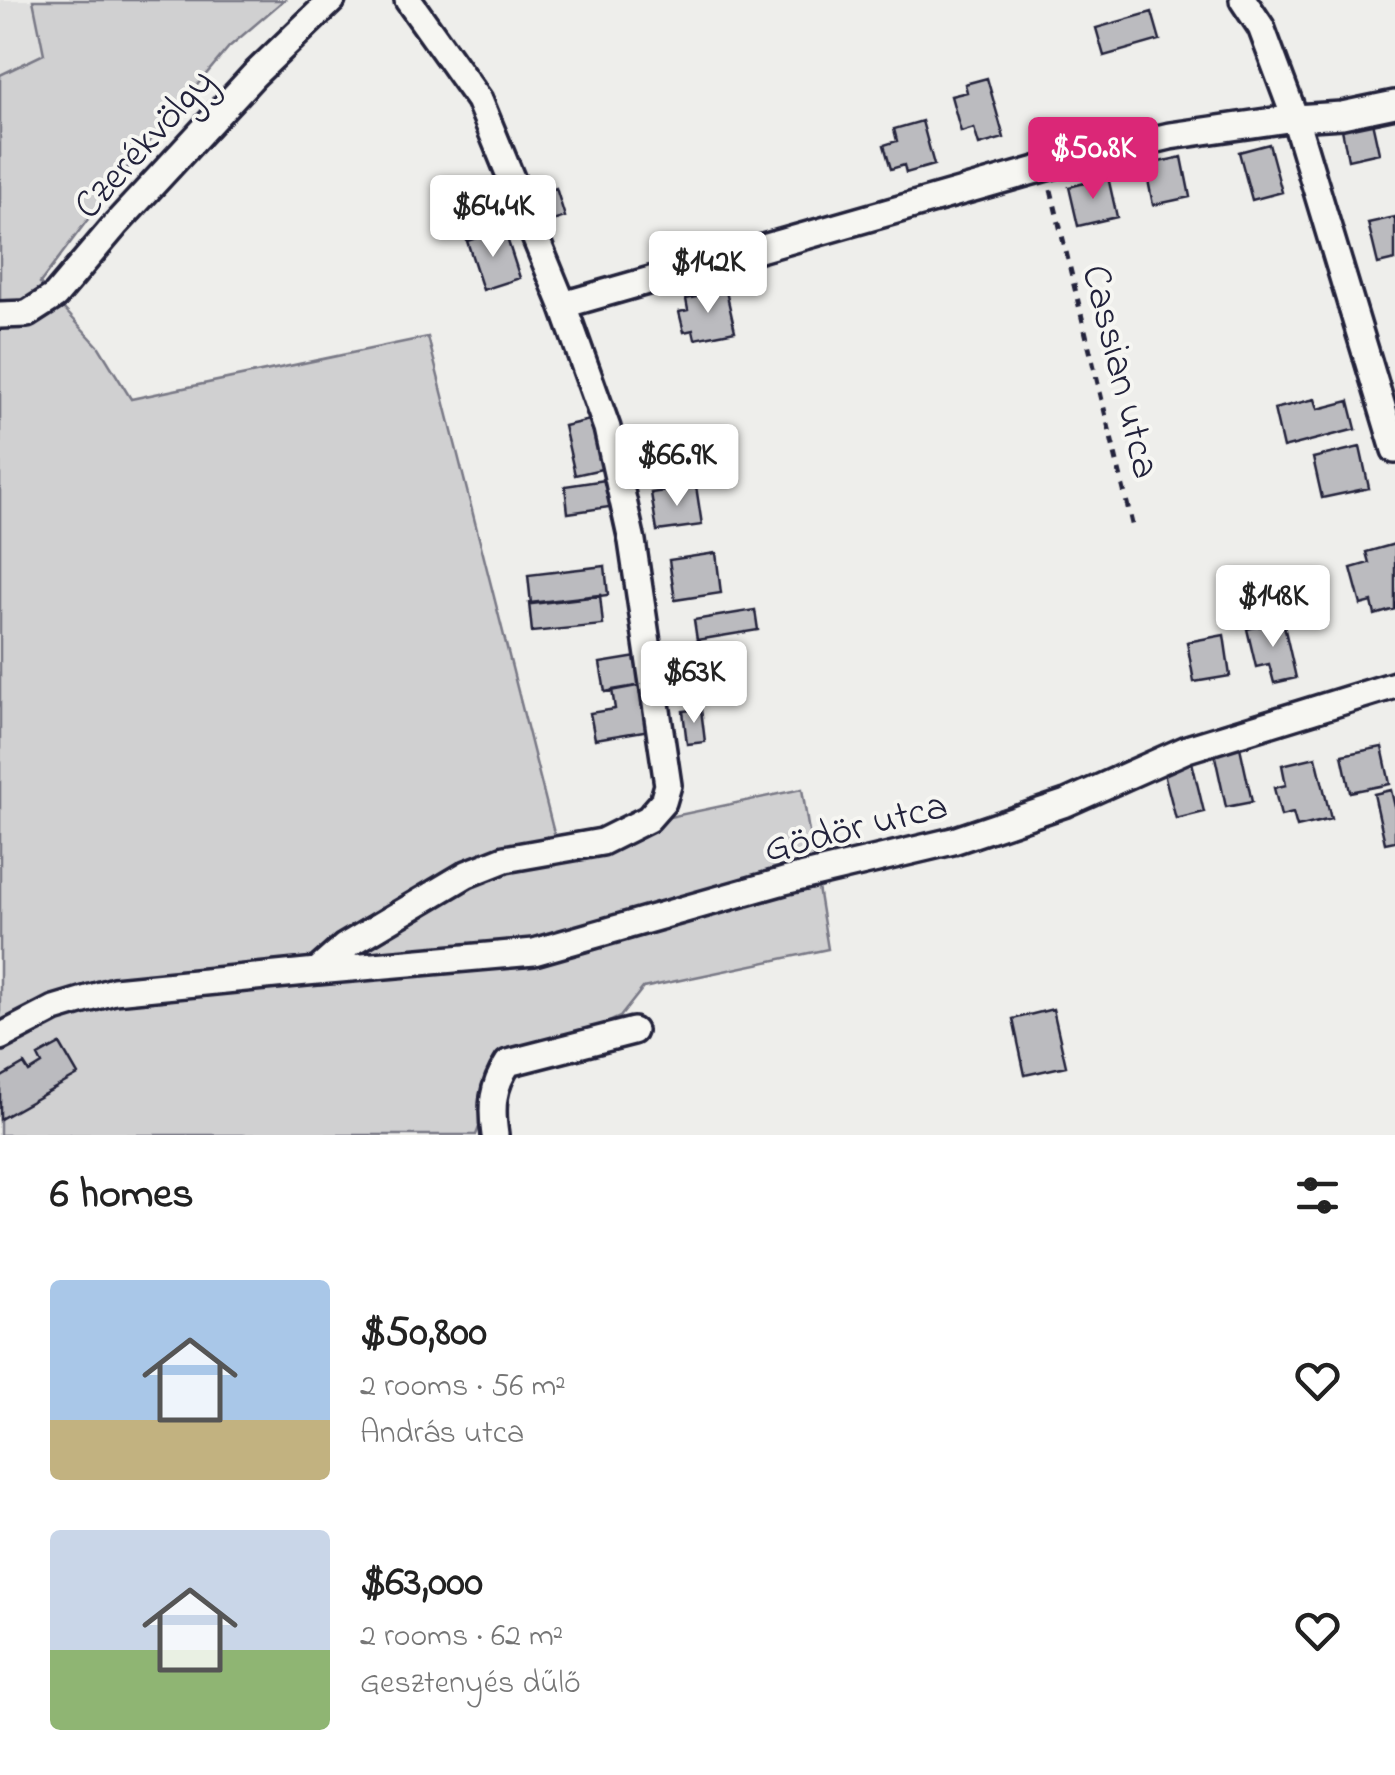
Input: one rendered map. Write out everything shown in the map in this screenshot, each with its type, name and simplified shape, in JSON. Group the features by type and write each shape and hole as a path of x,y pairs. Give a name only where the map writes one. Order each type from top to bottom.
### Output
{"street":[{"name":"Czerékvölgy","path":"0,315 27,314 55,296 254,74 332,0"},
{"path":"317,971 344,948 467,874 504,859 602,842 648,819 663,802 668,785 632,541 606,428 562,305 478,100 408,0"},
{"path":"1243,0 1260,27 1295,118 1395,450"},
{"path":"562,305 1170,136 1342,115 1395,104"},
{"name":"Gödör utca","path":"0,1037 54,1008 114,991 534,952 784,882 953,841 1066,803 1187,749 1395,685"},
{"path":"494,1135 491,1106 498,1079 508,1063 633,1031"}],"path":[{"name":"Cassian utca","path":"1045,168 1133,528"}],"shaded area":[{"path":"0,0 33,0 44,54 0,75"},
{"path":"33,0 284,0 229,47 116,182 40,283 99,347 131,399 428,337 556,841 802,789 828,949 643,988 620,1017 501,1071 476,1135 0,1135 0,75 44,54"}],"building":[{"path":"1152,12 1160,40 1104,56 1096,28"},
{"path":"987,78 1004,138 979,145 974,128 961,132 951,96 967,92 965,84"},
{"path":"1371,117 1379,153 1348,160 1341,124"},
{"path":"922,121 934,165 906,173 904,165 891,169 884,145 897,141 894,129"},
{"path":"1269,144 1282,192 1252,200 1239,152"},
{"path":"1182,157 1190,197 1153,205 1145,165"},
{"path":"1108,177 1117,217 1078,226 1069,187"},
{"path":"556,188 565,217 541,225 531,196"},
{"path":"1395,217 1395,260 1378,264 1368,223"},
{"path":"504,229 520,278 483,290 467,241"},
{"path":"726,291 735,331 695,339 693,330 684,332 679,312 688,310 686,299"},
{"path":"1315,399 1318,409 1349,401 1356,429 1283,448 1274,409"},
{"path":"594,419 606,468 575,475 564,426"},
{"path":"725,431 730,451 703,459 697,438"},
{"path":"1360,447 1369,488 1322,498 1313,458"},
{"path":"612,479 616,506 568,513 565,486"},
{"path":"696,486 702,525 657,531 651,493"},
{"path":"1395,544 1395,609 1375,615 1372,602 1361,605 1351,568 1369,563 1366,552"},
{"path":"716,553 721,593 675,600 669,560"},
{"path":"605,566 608,595 531,604 528,575"},
{"path":"600,595 603,625 532,632 529,603"},
{"path":"755,610 758,630 697,640 694,620"},
{"path":"1283,621 1296,678 1274,683 1269,664 1256,667 1247,629"},
{"path":"1224,635 1230,676 1194,682 1187,642"},
{"path":"643,656 648,684 605,692 600,663"},
{"path":"648,684 656,729 595,739 590,713 615,709 612,690"},
{"path":"701,709 705,742 687,744 683,711"},
{"path":"1240,747 1252,802 1226,807 1214,752"},
{"path":"1382,747 1390,784 1350,792 1342,755"},
{"path":"1316,757 1331,819 1297,827 1293,813 1281,816 1274,788 1286,785 1282,765"},
{"path":"1192,762 1204,812 1176,819 1163,769"},
{"path":"1391,790 1395,841 1385,843 1374,794"},
{"path":"1053,1009 1066,1066 1025,1075 1013,1019"},
{"path":"60,1044 78,1075 0,1119 0,1078 24,1064 29,1072 42,1064 38,1056"}]}
